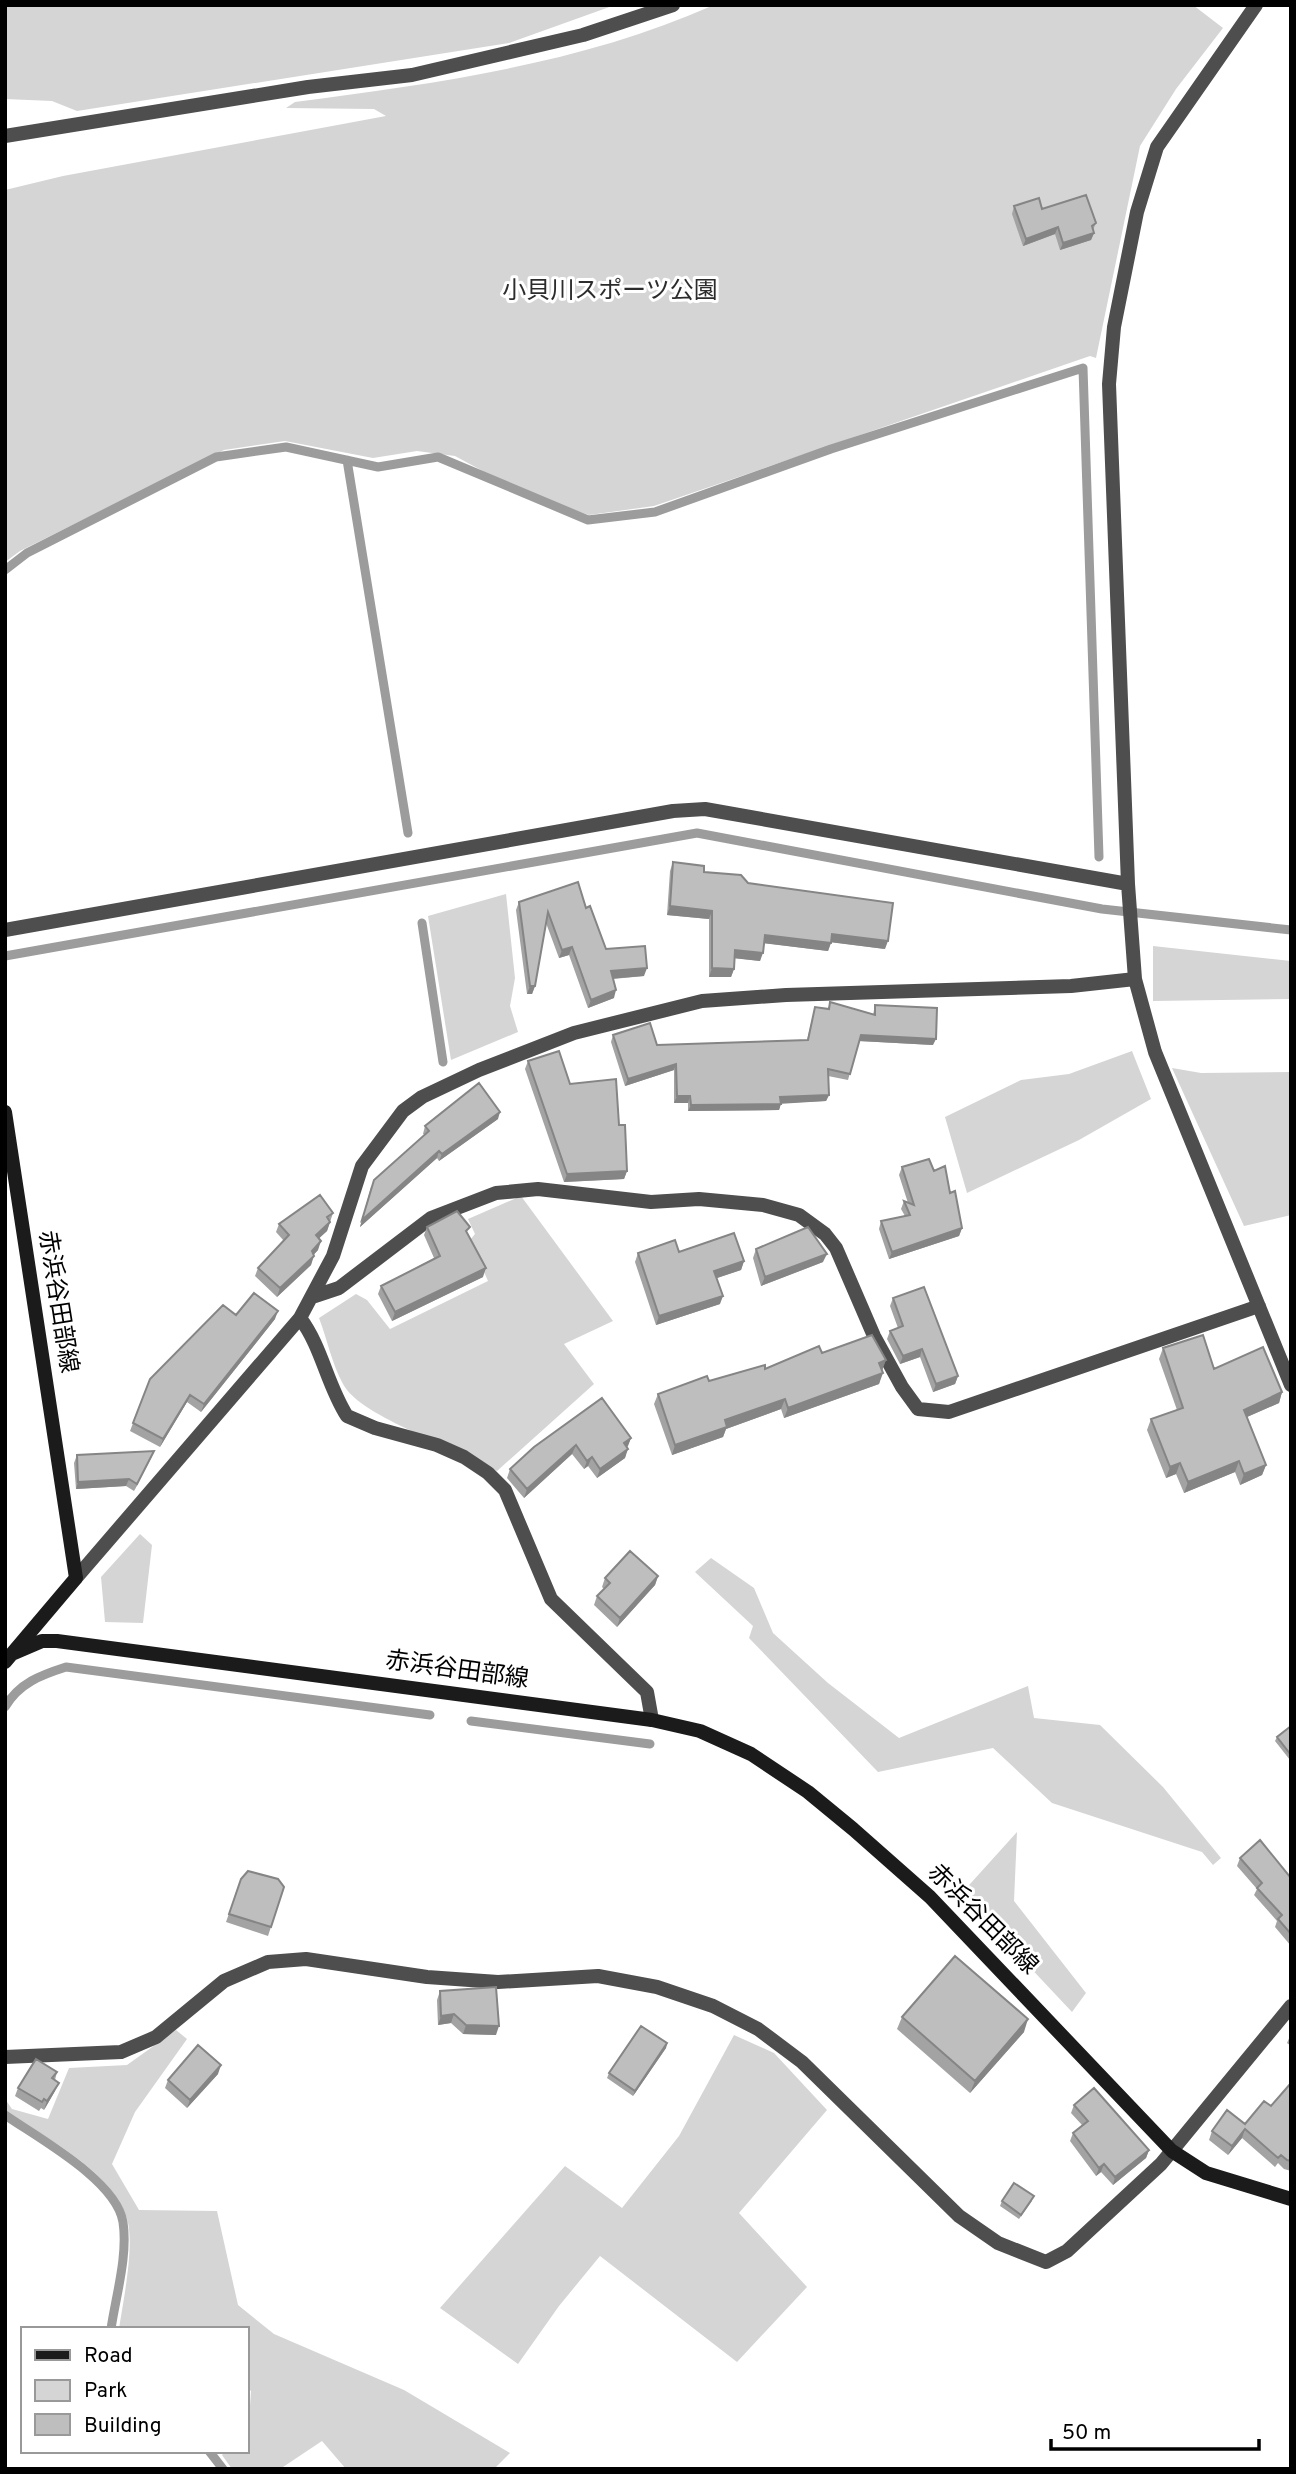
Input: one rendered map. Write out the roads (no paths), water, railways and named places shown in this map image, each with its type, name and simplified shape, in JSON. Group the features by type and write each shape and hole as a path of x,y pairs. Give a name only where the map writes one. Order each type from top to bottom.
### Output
{"main road":[{"name":"赤浜谷田部線","path":"5,1112 76,1578 9,1657"},
{"name":"赤浜谷田部線","path":"9,1657 42,1641 57,1641 652,1720 700,1731 751,1754 808,1792 930,1897 1172,2151 1206,2173 1291,2199"}],"street":[{"path":"5,136 308,87 412,75 570,38 673,5"},
{"path":"1256,5 1157,147 1140,201 1114,327 1108,384 1128,890 1135,979 1155,1052 1291,1385"},
{"path":"5,930 673,811 705,808 1128,890"},
{"path":"76,1578 300,1318 315,1296 348,1217 362,1166 403,1111 422,1097 479,1070 575,1034 702,1001 786,995 1071,986 1135,979"},
{"path":"315,1296 339,1287 431,1218 496,1194 538,1189 650,1202 699,1199 763,1205 799,1215 825,1234 836,1248 874,1336 902,1387 918,1409 932,1412 949,1412 1259,1306"},
{"path":"300,1318 313,1334 337,1401 347,1416 464,1457 488,1473 505,1490 551,1599 647,1692 652,1720"},
{"path":"5,2057 121,2052 156,2037 224,1981 268,1962 306,1959 427,1977 498,1982 598,1976 657,1987 713,2006 758,2029 802,2062 959,2216 998,2243 1046,2262 1067,2251 1172,2151 1291,2006"}],"waterway":[{"path":"5,570 27,553 216,457 286,447 378,467 438,457 588,520 655,512 831,449 1083,368 1099,857"},
{"path":"347,460 408,833"},
{"path":"5,956 697,833 1102,909 1291,930"},
{"path":"422,923 443,1062"},
{"path":"5,1707 24,1686 66,1667 430,1715"},
{"path":"471,1721 650,1744"},
{"path":"5,2115 74,2161 106,2191 117,2206 123,2222 124,2248 111,2327"},
{"path":"211,2453 223,2469"}],"park label":[{"name":"小貝川スポーツ公園","path":"610,292"}]}
